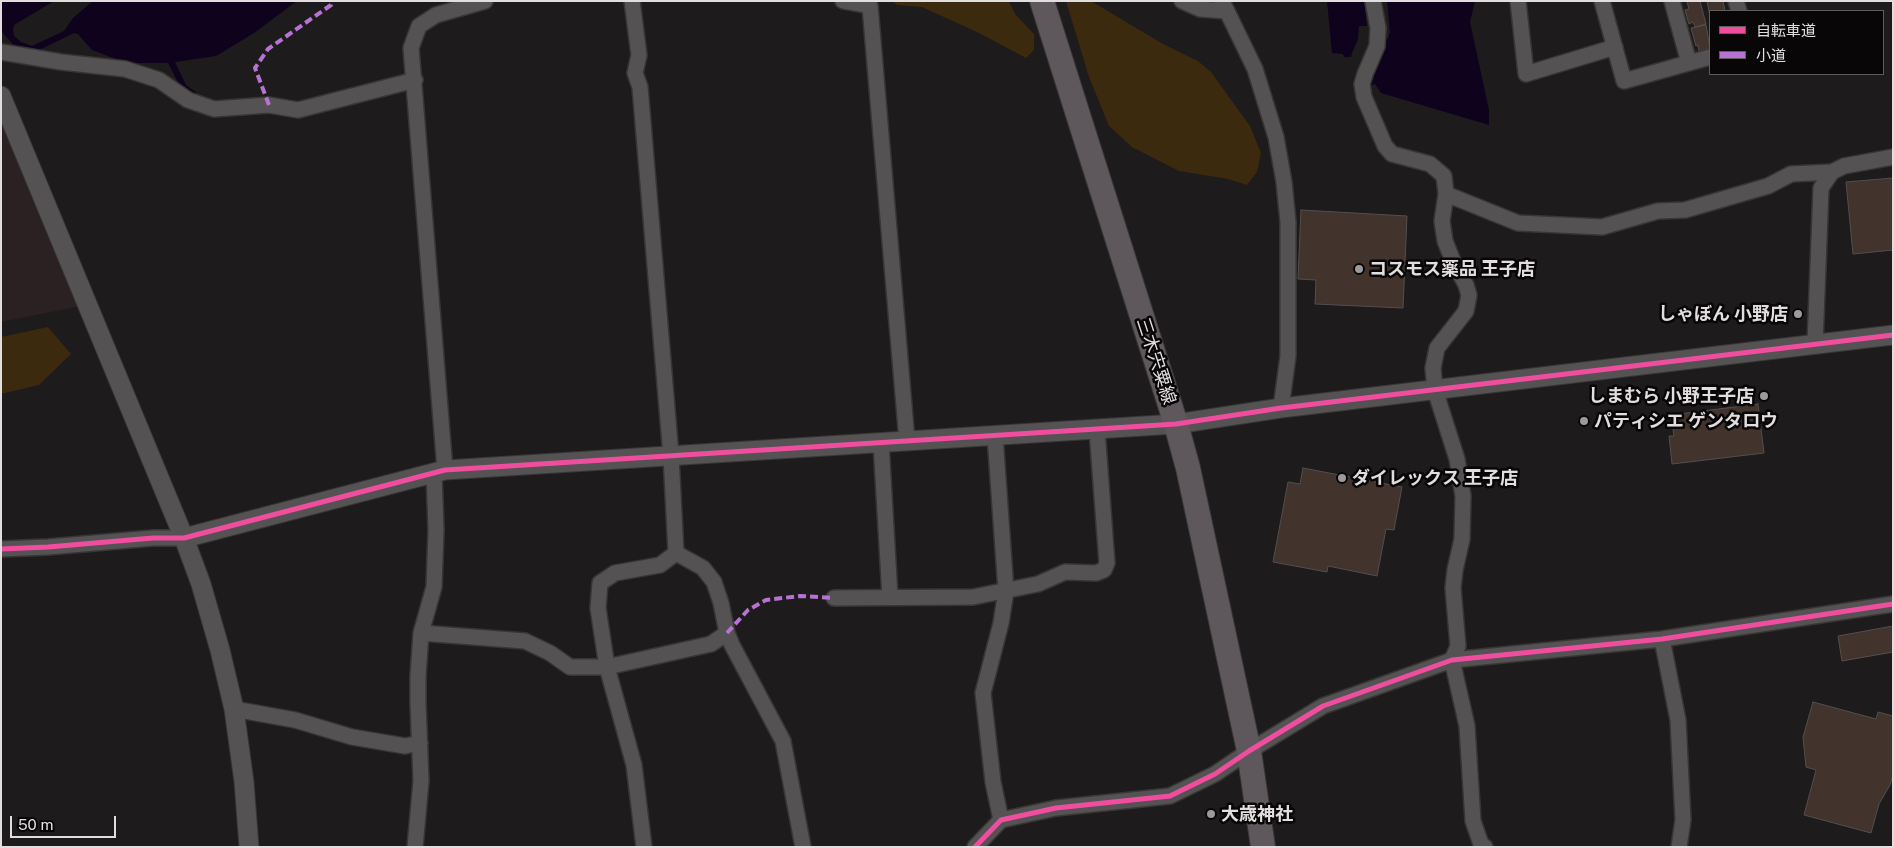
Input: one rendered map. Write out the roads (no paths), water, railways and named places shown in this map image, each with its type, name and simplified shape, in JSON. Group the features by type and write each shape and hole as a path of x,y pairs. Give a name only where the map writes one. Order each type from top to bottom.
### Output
{"main road":[{"name":"三木宍粟線","path":"1042,1 1176,424 1188,468 1248,751 1263,847"}],"street":[{"path":"415,847 421,781 418,703 421,633 434,587 440,471 415,80 411,48 419,26 436,15 485,1"},
{"path":"632,1 639,55 635,73 640,86 671,456 676,554"},
{"path":"842,1 870,6 907,441"},
{"path":"1182,1 1200,9 1224,6 1255,69 1276,136 1284,182 1288,222 1288,356 1282,408"},
{"path":"1374,1 1378,28 1377,46 1363,79 1364,97 1385,146 1392,154 1430,164 1444,176 1446,194 1442,221 1445,241 1469,295 1466,311 1437,348 1433,368 1435,390 1457,459 1463,496 1462,539 1453,588 1458,646 1452,660 1467,726 1473,821 1481,844 1485,847"},
{"path":"1518,1 1526,74 1615,47"},
{"path":"1602,1 1624,81 1709,58"},
{"path":"1672,1 1689,63"},
{"path":"1,52 125,70 159,80 188,100 214,109 270,106 298,110 415,80"},
{"path":"1,96 184,538 201,584 220,650 234,709 244,782 248,847"},
{"path":"1446,194 1518,223 1602,227 1658,211 1685,210 1768,186 1791,174 1832,172 1844,166 1893,157"},
{"path":"1815,344 1821,188 1832,172"},
{"path":"1,549 153,538 184,538 440,471 1176,424 1282,408 1893,335"},
{"path":"834,598 972,597 1038,584 1065,572 1096,573 1104,570 1107,563 1097,430"},
{"path":"995,436 1006,591 1001,623 983,694 993,782 1001,820"},
{"path":"881,443 890,597"},
{"path":"676,554 703,568 714,582 721,603 727,633 782,741 803,847"},
{"path":"644,847 634,765 607,667 598,608 600,583 615,573 660,564 676,554"},
{"path":"975,847 1001,820 1056,808 1170,796 1215,774 1248,751 1323,706 1452,660 1662,639 1893,604"},
{"path":"421,633 525,642 550,653 570,666 607,667 703,646 710,644 727,633"},
{"path":"1662,639 1678,720 1683,820 1679,847"},
{"path":"234,709 295,720 361,738 406,746 420,743"}],"place":[{"name":"コスモス薬品 王子店","path":"1359,269"},
{"name":"しゃぼん 小野店","path":"1798,314"},
{"name":"しまむら 小野王子店","path":"1764,396"},
{"name":"パティシエ ゲンタロウ","path":"1584,421"},
{"name":"ダイレックス 王子店","path":"1342,478"},
{"name":"大歳神社","path":"1211,814"}]}
